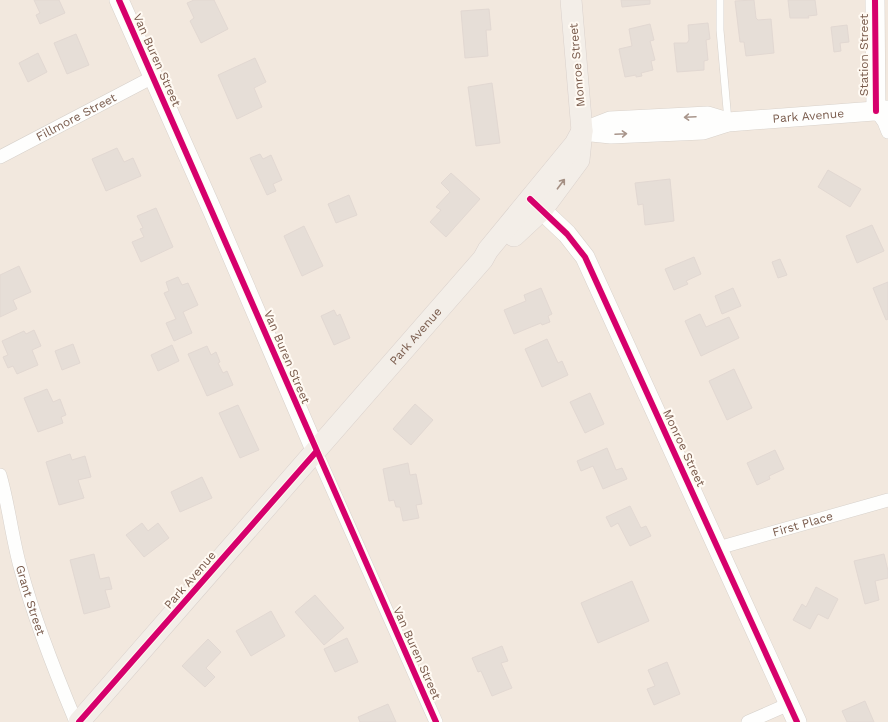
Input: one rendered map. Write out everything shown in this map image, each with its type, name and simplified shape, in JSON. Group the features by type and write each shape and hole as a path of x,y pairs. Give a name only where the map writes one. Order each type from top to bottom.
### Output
{"main road":[{"name":"Monroe Street","path":"571,0 582,131"},
{"name":"Park Avenue","path":"79,722 484,259 511,239 536,204 582,131"}],"street":[{"name":"Van Buren Street","path":"119,0 216,219 316,452 436,722"},
{"name":"Station Street","path":"875,0 882,110 884,122 888,132"},
{"name":"Fillmore Street","path":"0,157 153,77"},
{"name":"Park Avenue","path":"582,131 610,121 708,116 728,122 882,110"},
{"name":"Monroe Street","path":"536,204 567,234 585,257 797,722"},
{"name":"Grant Street","path":"0,475 20,568 30,602 41,637 76,722"},
{"name":"First Place","path":"718,548 888,500"},
{"path":"748,722 789,704"}],"lane":[{"path":"720,0 720,30 728,122"}],"shaded area":[{"path":"0,0 888,0 888,722 0,722"}],"building":[{"path":"34,0 59,0 65,13 40,24 36,15 40,13"},
{"path":"194,0 214,0 228,29 201,43 190,21 194,18 187,3"},
{"path":"621,0 650,0 650,4 622,7"},
{"path":"754,0 756,18 758,20 771,19 774,53 746,56 744,42 740,42 735,1"},
{"path":"788,0 815,0 817,15 808,16 809,18 790,18"},
{"path":"489,9 491,30 486,30 488,56 465,58 461,11"},
{"path":"708,23 710,39 706,40 708,60 704,61 704,70 677,72 674,43 687,43 689,40 688,25"},
{"path":"650,24 654,40 650,41 655,60 651,61 653,70 641,73 642,76 636,77 636,75 625,77 619,49 632,46 629,29"},
{"path":"847,25 849,42 840,43 841,51 834,52 831,27"},
{"path":"76,34 89,65 67,74 54,43"},
{"path":"38,53 47,72 28,82 19,63"},
{"path":"255,58 266,82 254,88 262,107 237,119 218,75"},
{"path":"492,83 500,143 476,146 468,87"},
{"path":"117,148 124,162 133,158 141,176 106,191 92,159"},
{"path":"260,154 263,159 271,155 282,180 273,184 276,191 267,195 250,158"},
{"path":"828,170 861,189 850,207 818,187"},
{"path":"451,173 480,199 446,237 430,222 441,210 436,207 450,192 441,183"},
{"path":"670,179 674,221 645,225 643,204 638,205 635,183"},
{"path":"349,195 357,215 336,223 328,204"},
{"path":"156,208 173,247 141,262 132,242 144,237 140,229 143,228 137,216"},
{"path":"872,225 884,251 857,263 846,236"},
{"path":"304,226 323,266 302,276 284,236"},
{"path":"694,257 701,274 686,281 688,284 674,290 665,269"},
{"path":"780,259 787,275 778,278 772,262"},
{"path":"19,266 31,292 13,300 17,309 0,317 0,275"},
{"path":"178,277 182,285 188,283 198,305 183,312 192,333 174,341 166,323 176,319 164,293 169,291 166,282"},
{"path":"888,282 888,319 886,320 873,288"},
{"path":"541,288 552,314 548,316 550,322 542,325 541,323 514,334 504,310 526,301 524,295"},
{"path":"733,288 741,306 722,314 715,296"},
{"path":"334,310 337,316 340,314 350,338 334,345 321,316"},
{"path":"700,314 706,327 729,317 739,338 701,356 685,321"},
{"path":"34,330 41,346 32,350 38,365 17,374 13,366 8,368 3,357 8,355 2,341 24,331 26,334"},
{"path":"547,339 558,363 562,361 568,375 542,387 525,349"},
{"path":"73,344 80,363 62,370 55,351"},
{"path":"172,345 179,361 158,371 151,355"},
{"path":"207,346 211,355 216,352 220,362 218,363 223,373 227,371 233,385 207,396 188,354"},
{"path":"734,369 752,408 727,420 709,381"},
{"path":"47,389 53,402 60,399 66,415 61,417 63,423 38,432 24,398"},
{"path":"590,393 604,424 585,433 570,402"},
{"path":"415,404 433,420 411,445 393,429"},
{"path":"238,405 259,450 240,458 219,413"},
{"path":"607,448 616,470 622,468 627,479 603,489 593,466 581,471 577,461"},
{"path":"775,450 784,469 769,476 770,479 757,485 747,463"},
{"path":"70,454 72,460 85,456 91,477 78,480 84,498 59,505 46,462"},
{"path":"408,463 410,475 416,474 422,504 416,505 419,518 403,521 400,507 396,507 394,500 389,501 383,469"},
{"path":"202,477 212,498 180,512 171,492"},
{"path":"630,506 641,528 646,526 651,536 630,546 618,523 611,527 606,517"},
{"path":"142,523 148,531 158,523 169,538 144,557 126,535"},
{"path":"94,554 100,579 109,577 112,589 105,590 110,607 84,614 70,560"},
{"path":"884,554 888,578 875,581 879,600 865,604 854,561"},
{"path":"632,581 649,621 598,643 581,603"},
{"path":"816,587 838,599 828,619 818,614 810,629 793,620 802,604 806,607"},
{"path":"315,595 344,628 324,645 295,612"},
{"path":"271,611 285,636 251,656 236,631"},
{"path":"347,638 358,662 335,672 324,649"},
{"path":"208,639 221,652 206,668 215,677 205,687 182,666"},
{"path":"502,646 508,661 501,663 512,688 492,696 481,671 478,672 472,658"},
{"path":"667,662 680,694 654,705 647,689 655,686 648,670"},
{"path":"865,701 874,722 847,722 842,711"},
{"path":"388,704 396,722 360,722 358,717"}],"cycle path":[{"path":"119,0 436,722"},
{"path":"875,0 876,111"},
{"path":"530,199 567,234 585,257 797,722"},
{"path":"79,722 316,452"}]}
